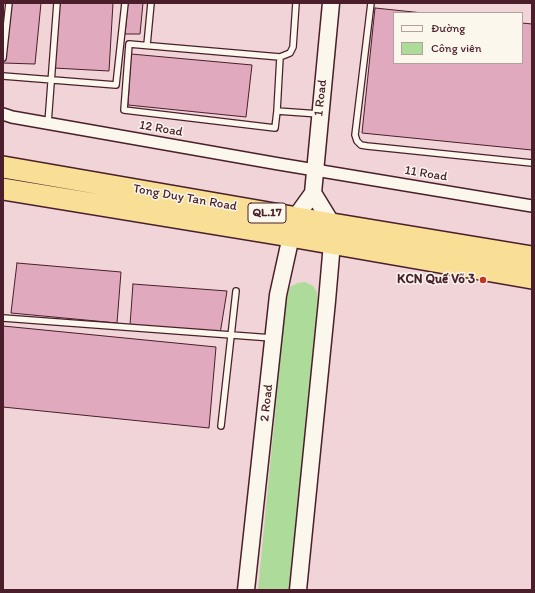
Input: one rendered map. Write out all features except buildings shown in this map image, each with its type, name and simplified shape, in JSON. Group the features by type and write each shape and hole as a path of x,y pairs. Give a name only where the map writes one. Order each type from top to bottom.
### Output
{"highway":[{"name":"Tong Duy Tan Road","path":"3,167 332,234 532,278"},
{"name":"Tong Duy Tan Road","path":"3,189 292,227"},
{"name":"Tong Duy Tan Road","path":"332,234 532,257"}],"main road":[{"name":"1 Road","path":"313,192 331,3"},
{"path":"292,227 313,192"},
{"path":"298,590 327,301 332,234 313,192"},
{"name":"2 Road","path":"246,590 278,295 292,227"}],"street":[{"name":"12 Road","path":"3,114 315,170"},
{"name":"11 Road","path":"315,170 532,206"}],"lane":[{"path":"3,58 9,3"},
{"path":"48,123 50,80 57,3"},
{"path":"3,76 116,85 125,3"},
{"path":"147,45 151,3"},
{"path":"280,57 275,128 124,110 129,44 280,57 290,53 293,47 296,3"},
{"path":"371,3 355,136 361,145 532,163"},
{"path":"277,110 320,114"},
{"path":"221,426 236,291"},
{"path":"3,318 274,338"}],"shaded area":[{"path":"3,3 532,3 532,590 3,590"}],"green space":[{"path":"305,282 313,286 317,292 318,300 289,590 258,590 286,301 290,287 298,283"}],"place":[{"name":"KCN Quế Võ 3","path":"483,280"}]}
